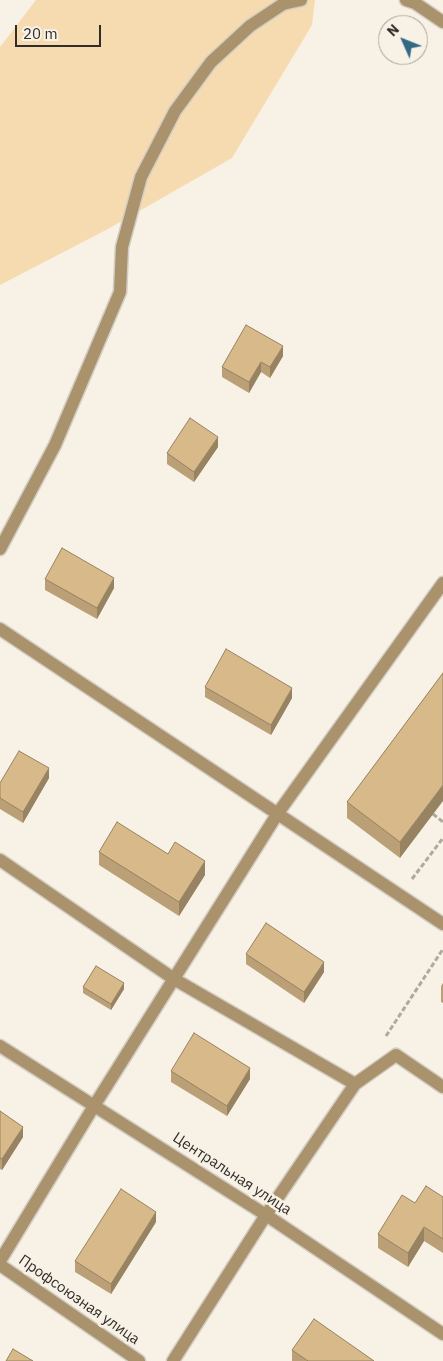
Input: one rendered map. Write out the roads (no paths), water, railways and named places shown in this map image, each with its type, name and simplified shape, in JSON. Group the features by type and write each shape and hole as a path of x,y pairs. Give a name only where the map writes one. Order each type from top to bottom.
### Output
{"street":[{"path":"0,549 54,445 120,292 122,247 141,177 175,111 211,62 250,26 283,4 301,0"},
{"path":"406,0 415,3 443,22"},
{"path":"0,1263 94,1106 278,813 443,583"},
{"path":"0,629 443,924"},
{"path":"0,876 4,862 174,979 354,1084"},
{"name":"Центральная улица","path":"0,1046 266,1215 443,1334"},
{"path":"173,1361 266,1215 354,1084 396,1055 443,1087"},
{"name":"Профсоюзная улица","path":"0,1263 139,1361"}]}
